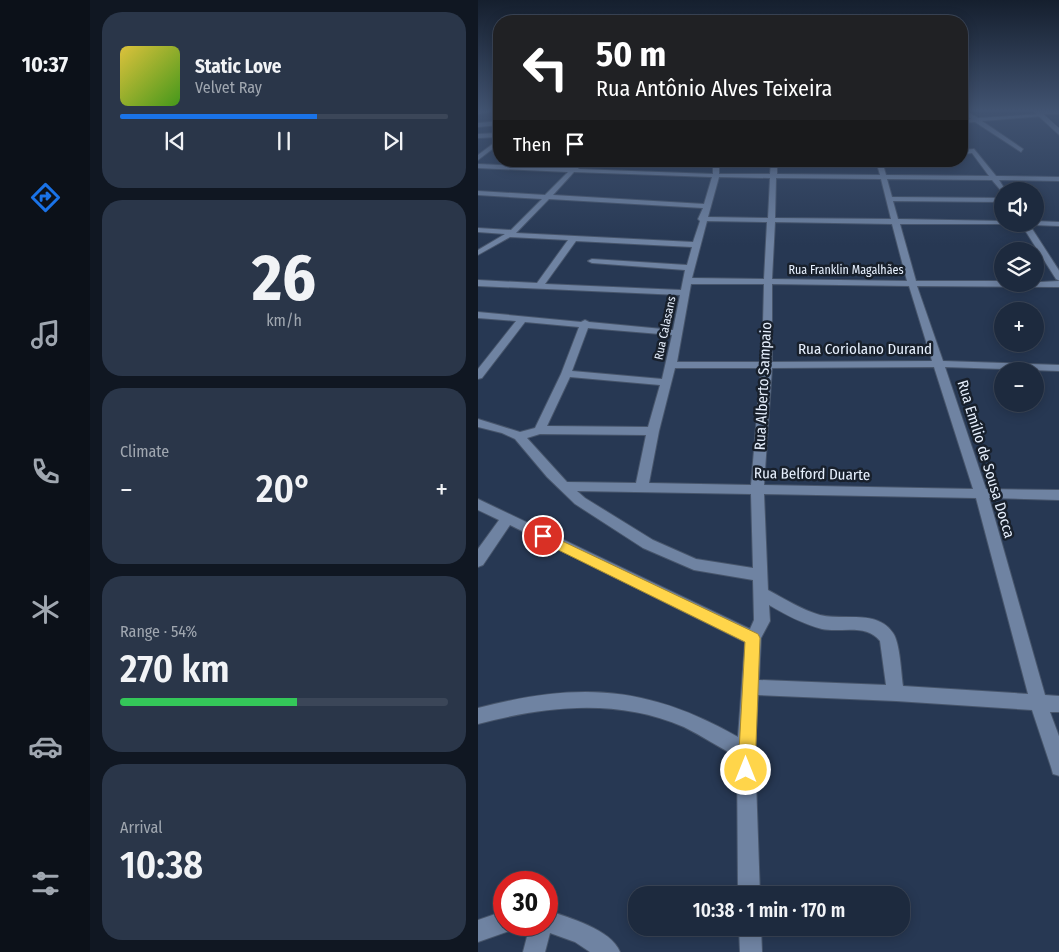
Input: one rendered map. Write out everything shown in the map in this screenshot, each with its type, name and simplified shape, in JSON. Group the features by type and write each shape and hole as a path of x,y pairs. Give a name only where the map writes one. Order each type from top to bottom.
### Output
{"street":[{"path":"977,155 997,182"},
{"path":"478,166 493,167"},
{"path":"497,167 716,175 1060,180"},
{"path":"478,253 511,233 577,167"},
{"name":"Rua Calasans","path":"642,486 653,431 671,364 690,268 716,175 716,167"},
{"name":"Rua Alberto Sampaio","path":"750,886 746,752 753,638 762,621 757,489 767,363 768,282 773,220 774,167"},
{"name":"Rua Emílio de Sousa Docca","path":"880,167 912,283 981,494 1039,704 1060,767"},
{"path":"478,193 706,206"},
{"path":"889,199 994,200"},
{"path":"702,220 994,223"},
{"path":"1044,223 1060,224"},
{"path":"478,230 697,245"},
{"path":"1030,232 1060,279"},
{"path":"539,286 574,238"},
{"path":"592,261 690,268"},
{"name":"Rua Franklin Magalhães","path":"688,281 994,284"},
{"path":"478,283 686,293"},
{"path":"1044,284 1060,284"},
{"path":"478,315 585,323 677,333"},
{"path":"478,376 523,319"},
{"path":"540,430 566,374 585,323"},
{"name":"Rua Coriolano Durand","path":"671,364 940,364 1060,368"},
{"path":"566,374 665,382"},
{"path":"478,423 506,430 519,436 563,486 580,501 663,551 694,564 760,575"},
{"path":"519,436 540,430 653,431"},
{"name":"Rua Belford Duarte","path":"563,486 1060,495"},
{"path":"478,504 753,638"},
{"path":"478,561 507,519"},
{"path":"761,593 822,622 862,624 883,631 888,638 896,692"},
{"path":"749,687 896,692 1039,704 1060,704"},
{"path":"478,716 549,700 598,698 670,714 699,726 746,752"},
{"path":"558,925 581,933 609,952"},
{"path":"478,931 493,926"},
{"path":"534,952 538,936"},
{"path":"750,936 751,952"}],"route":[{"path":"543,536 753,638 746,770"}]}
